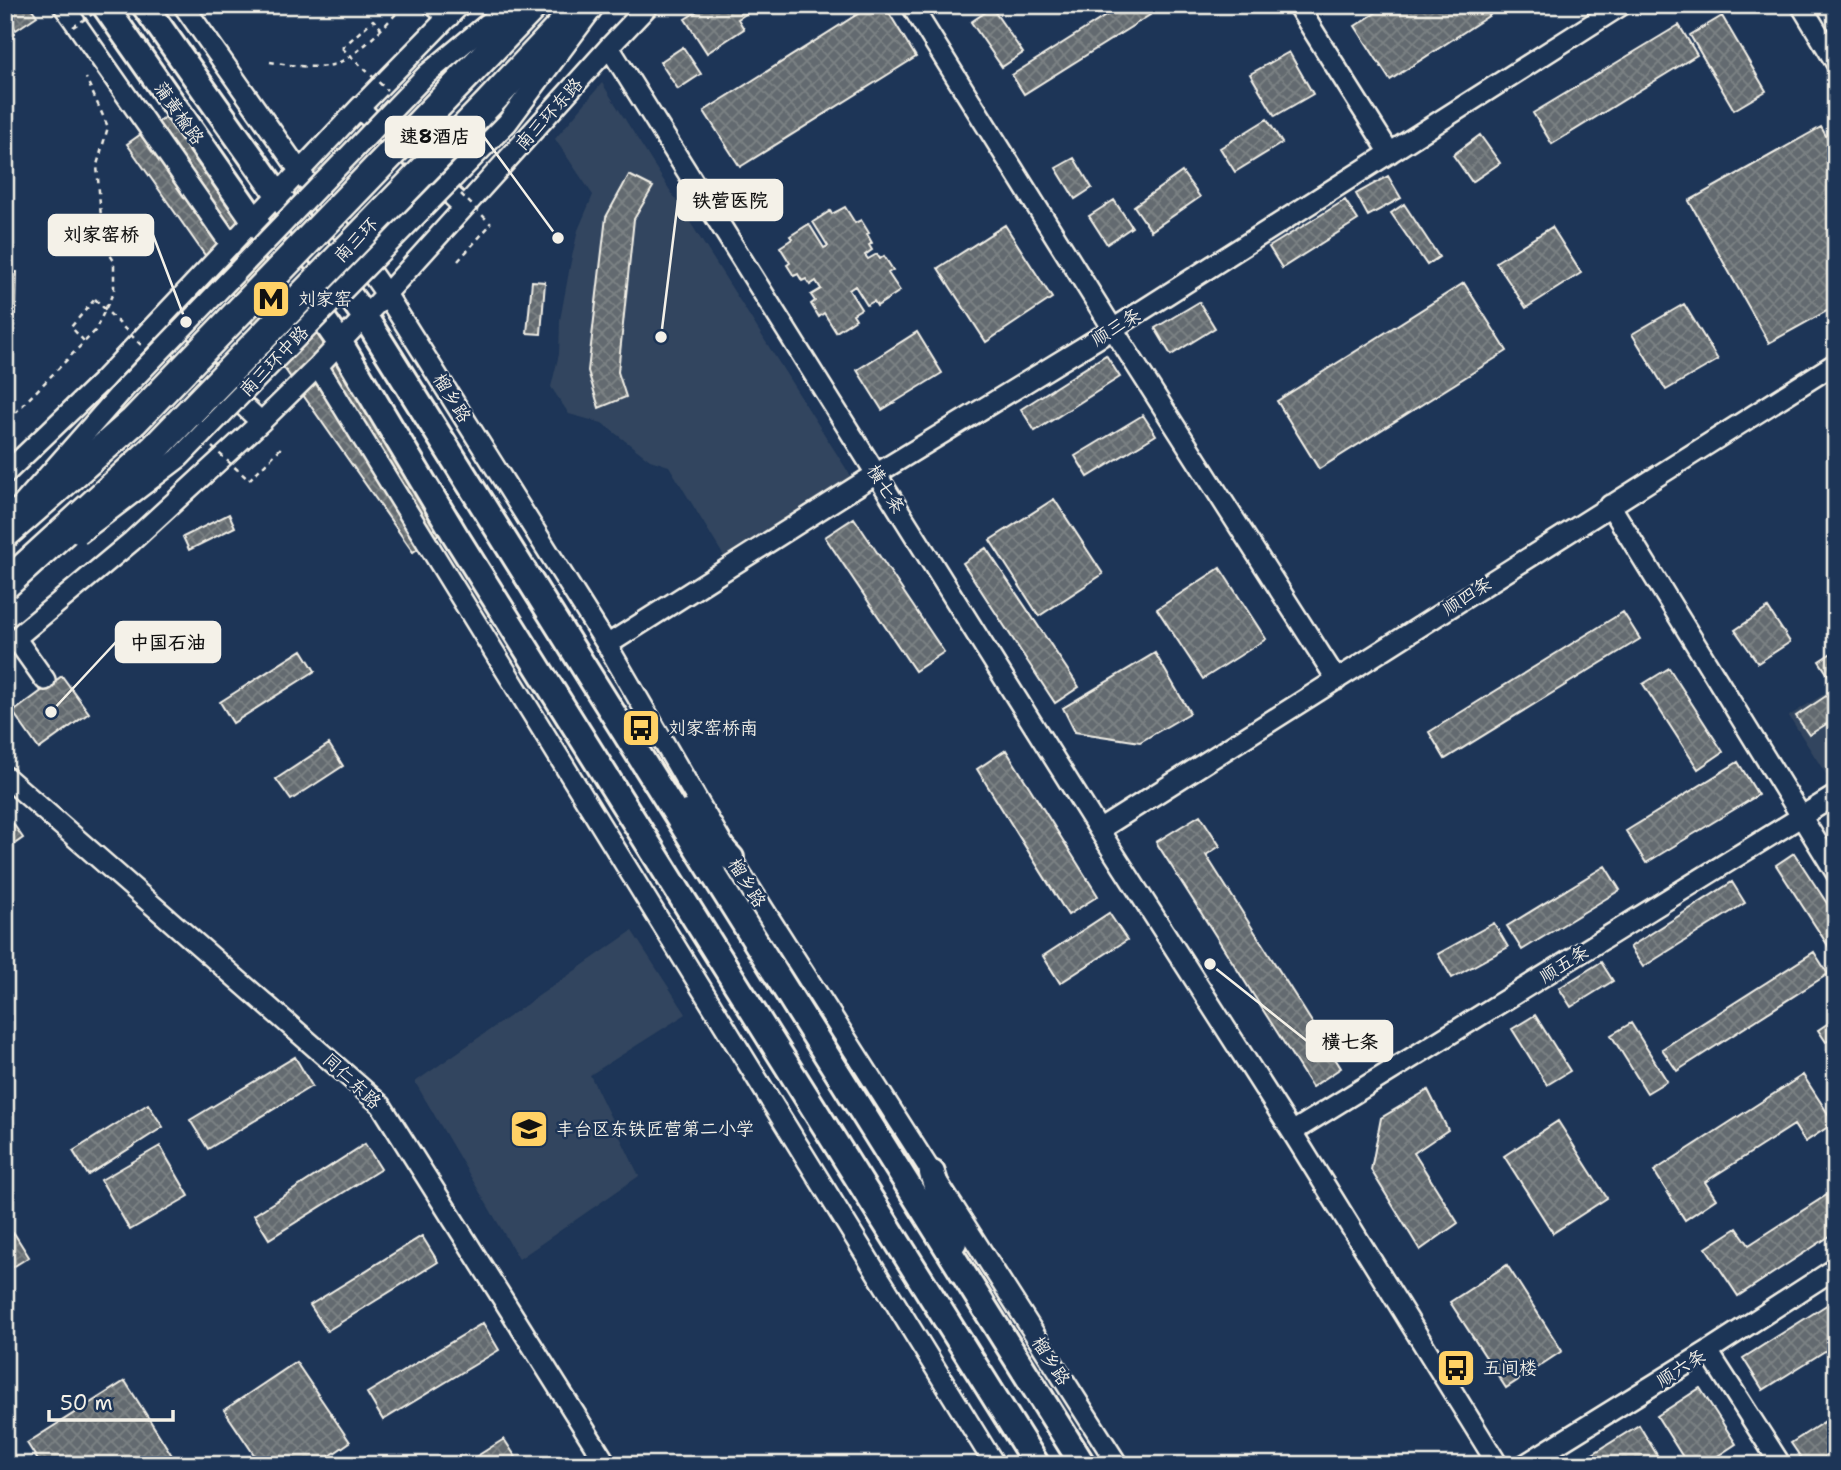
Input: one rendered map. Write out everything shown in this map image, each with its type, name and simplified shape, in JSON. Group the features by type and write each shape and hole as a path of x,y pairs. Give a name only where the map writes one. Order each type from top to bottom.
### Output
{"highway":[{"name":"南三环","path":"5,534 134,421 534,5"},
{"name":"南三环","path":"5,587 155,448 581,5"}],"main road":[{"name":"蒲黄榆路","path":"105,5 340,343"},
{"name":"蒲黄榆路","path":"144,5 365,317"},
{"name":"榴乡路","path":"365,317 1083,1465"},
{"path":"340,343 455,535 1037,1465"},
{"path":"651,774 731,858"},
{"path":"932,1173 967,1280"}],"street":[{"path":"63,5 231,245"},
{"name":"榴乡路","path":"183,5 386,294 607,645 731,858 1118,1465"},
{"path":"5,474 103,380 359,108 455,11 433,5"},
{"path":"5,523 124,389 427,74 510,5"},
{"name":"南三环中路","path":"5,587 179,458 507,122 595,5"},
{"name":"南三环东路","path":"365,317 649,5"},
{"path":"911,5 1337,680"},
{"path":"1297,5 1390,153"},
{"name":"顺三条","path":"607,645 876,474 1113,329 1622,5"},
{"path":"1801,5 1836,63"},
{"name":"横七条","path":"609,47 1099,830 1292,1132 1498,1465"},
{"path":"359,108 464,207"},
{"name":"南三环中路","path":"11,643 132,541 261,422 365,317"},
{"path":"155,323 261,422"},
{"name":"顺四条","path":"1099,830 1836,363"},
{"path":"318,366 995,1465"},
{"path":"1610,505 1836,873"},
{"path":"11,643 45,680"},
{"name":"同仁东路","path":"5,776 381,1105 607,1465"},
{"name":"顺五条","path":"1292,1132 1836,795"},
{"name":"顺六条","path":"1524,1465 1836,1268"},
{"path":"1708,1351 1780,1465"}],"path":[{"path":"73,27 105,5"},
{"path":"270,62 292,66 338,64 360,48 405,5"},
{"path":"342,48 373,20 381,28"},
{"path":"15,413 94,331 114,291 114,261 103,244 97,165 108,127 86,78"},
{"path":"458,261 491,225"},
{"path":"84,341 71,327 95,299"},
{"path":"249,480 282,447"}],"shaded area":[{"path":"602,83 852,478 725,558 669,466 650,460 602,423 569,414 551,387 559,354 560,320 570,266 578,230 593,195 555,139"},
{"path":"1832,689 1836,694 1836,779 1831,782 1789,716"},
{"name":"丰台区东铁匠营第二小学","path":"632,931 686,1014 590,1075 639,1176 519,1259 415,1082"}],"building":[{"path":"5,5 29,5 37,16 16,30 5,15"},
{"path":"707,5 760,5 738,19 744,29 707,53 685,19"},
{"path":"872,5 884,5 916,57 740,167 704,111"},
{"path":"1123,5 1144,5 1150,15 1024,94 1012,75"},
{"path":"1388,5 1483,5 1490,15 1390,80 1355,26"},
{"path":"992,8 1023,53 1002,67 971,22"},
{"path":"1722,16 1766,91 1734,110 1690,35"},
{"path":"1679,25 1697,55 1552,144 1533,113"},
{"path":"683,47 701,74 678,89 660,62"},
{"path":"1289,52 1313,94 1275,116 1250,74"},
{"path":"175,110 462,518 413,552 127,144"},
{"path":"1267,119 1282,143 1235,172 1220,148"},
{"path":"1821,127 1836,153 1836,306 1769,343 1689,201"},
{"path":"1480,135 1500,163 1472,182 1453,155"},
{"path":"1074,158 1092,188 1075,199 1056,168"},
{"path":"1182,172 1200,197 1151,231 1134,206"},
{"path":"629,175 653,187 634,219 618,372 626,397 599,408 588,371 606,217"},
{"path":"1388,176 1401,198 1368,216 1356,194"},
{"path":"1114,200 1132,227 1107,244 1089,216"},
{"path":"1345,200 1358,220 1282,268 1269,247"},
{"path":"1404,204 1439,257 1427,265 1391,213"},
{"path":"845,207 855,223 861,220 869,233 867,234 872,250 865,255 868,259 877,254 880,259 884,256 893,270 888,273 900,291 877,306 874,301 867,305 855,286 849,290 861,309 853,314 856,319 836,332 824,313 819,317 811,304 815,301 811,295 821,289 816,281 810,285 806,279 802,281 798,274 794,276 780,247 792,239 790,236 809,224 824,248 828,246 813,222 830,211 832,214"},
{"path":"1005,225 1052,298 986,342 938,268"},
{"path":"1552,227 1581,273 1526,308 1496,262"},
{"path":"5,272 17,272 16,314 5,314"},
{"path":"532,281 545,282 541,334 527,333"},
{"path":"1464,283 1507,351 1319,469 1277,401"},
{"path":"1199,302 1215,328 1171,355 1155,328"},
{"path":"1684,304 1718,360 1666,390 1632,334"},
{"path":"917,332 942,373 882,410 857,370"},
{"path":"1106,355 1120,377 1035,431 1021,409"},
{"path":"1143,415 1156,435 1088,477 1075,456"},
{"path":"1054,499 1103,574 1039,616 990,540"},
{"path":"229,514 235,527 189,550 183,537"},
{"path":"854,518 944,652 915,671 825,537"},
{"path":"986,548 1079,687 1055,703 963,563"},
{"path":"1220,568 1266,639 1203,679 1157,609"},
{"path":"1768,608 1790,642 1758,663 1735,630"},
{"path":"1623,612 1640,639 1445,759 1429,732"},
{"path":"302,650 315,671 233,723 220,702"},
{"path":"1836,650 1836,687 1819,661"},
{"path":"1155,653 1190,713 1140,742 1075,732 1063,708"},
{"path":"1669,668 1723,752 1698,769 1643,684"},
{"path":"62,676 89,713 39,749 13,712"},
{"path":"1829,694 1836,704 1836,718 1809,735 1796,716"},
{"path":"329,744 343,766 291,800 276,779"},
{"path":"1006,750 1098,896 1068,915 977,769"},
{"path":"1738,762 1758,795 1646,863 1626,831"},
{"path":"5,812 23,838 6,850 5,850"},
{"path":"1200,815 1220,846 1206,855 1341,1068 1312,1087 1156,842"},
{"path":"1794,853 1836,917 1836,958 1776,865"},
{"path":"1605,866 1620,890 1522,950 1507,926"},
{"path":"1732,882 1745,903 1643,967 1630,947"},
{"path":"1109,913 1127,940 1060,983 1043,956"},
{"path":"1494,923 1508,947 1452,978 1438,954"},
{"path":"1814,952 1828,974 1677,1071 1662,1049"},
{"path":"1601,962 1613,981 1571,1007 1559,988"},
{"path":"1535,1015 1570,1071 1547,1085 1512,1029"},
{"path":"1836,1018 1836,1036 1826,1042 1818,1030"},
{"path":"1631,1023 1667,1081 1647,1093 1611,1035"},
{"path":"295,1057 312,1086 208,1149 190,1120"},
{"path":"1803,1075 1834,1123 1805,1142 1794,1125 1705,1182 1716,1199 1685,1220 1654,1171"},
{"path":"1428,1090 1448,1130 1414,1153 1458,1223 1420,1250 1371,1170 1381,1118"},
{"path":"148,1104 163,1127 88,1175 73,1151"},
{"path":"1558,1121 1607,1198 1553,1233 1504,1156"},
{"path":"365,1144 381,1169 269,1239 254,1215"},
{"path":"160,1146 189,1196 130,1230 101,1180"},
{"path":"1836,1164 1836,1185 1826,1171"},
{"path":"1836,1189 1836,1232 1738,1296 1706,1248 1737,1228 1749,1245"},
{"path":"14,1233 29,1257 5,1272 5,1239"},
{"path":"422,1236 438,1262 327,1331 310,1305"},
{"path":"1507,1265 1562,1351 1506,1388 1450,1302"},
{"path":"1836,1299 1836,1344 1763,1390 1743,1358"},
{"path":"483,1323 499,1350 383,1420 367,1393"},
{"path":"296,1362 350,1442 317,1465 261,1465 224,1410"},
{"path":"125,1381 178,1465 41,1465 27,1443"},
{"path":"1700,1388 1736,1444 1704,1465 1688,1465 1657,1416"},
{"path":"1836,1414 1836,1450 1814,1465 1806,1465 1791,1443"},
{"path":"1639,1425 1663,1465 1577,1465 1580,1462"},
{"path":"504,1439 519,1462 515,1465 463,1465"}],"place":[{"name":"速8酒店","path":"558,238"},
{"name":"刘家窑","path":"271,299"},
{"name":"刘家窑桥","path":"186,322"},
{"name":"铁营医院","path":"661,337"},
{"name":"中国石油","path":"51,712"},
{"name":"刘家窑桥南","path":"641,728"},
{"name":"横七条","path":"1210,964"},
{"name":"丰台区东铁匠营第二小学","path":"529,1129"},
{"name":"五间楼","path":"1456,1368"}]}
